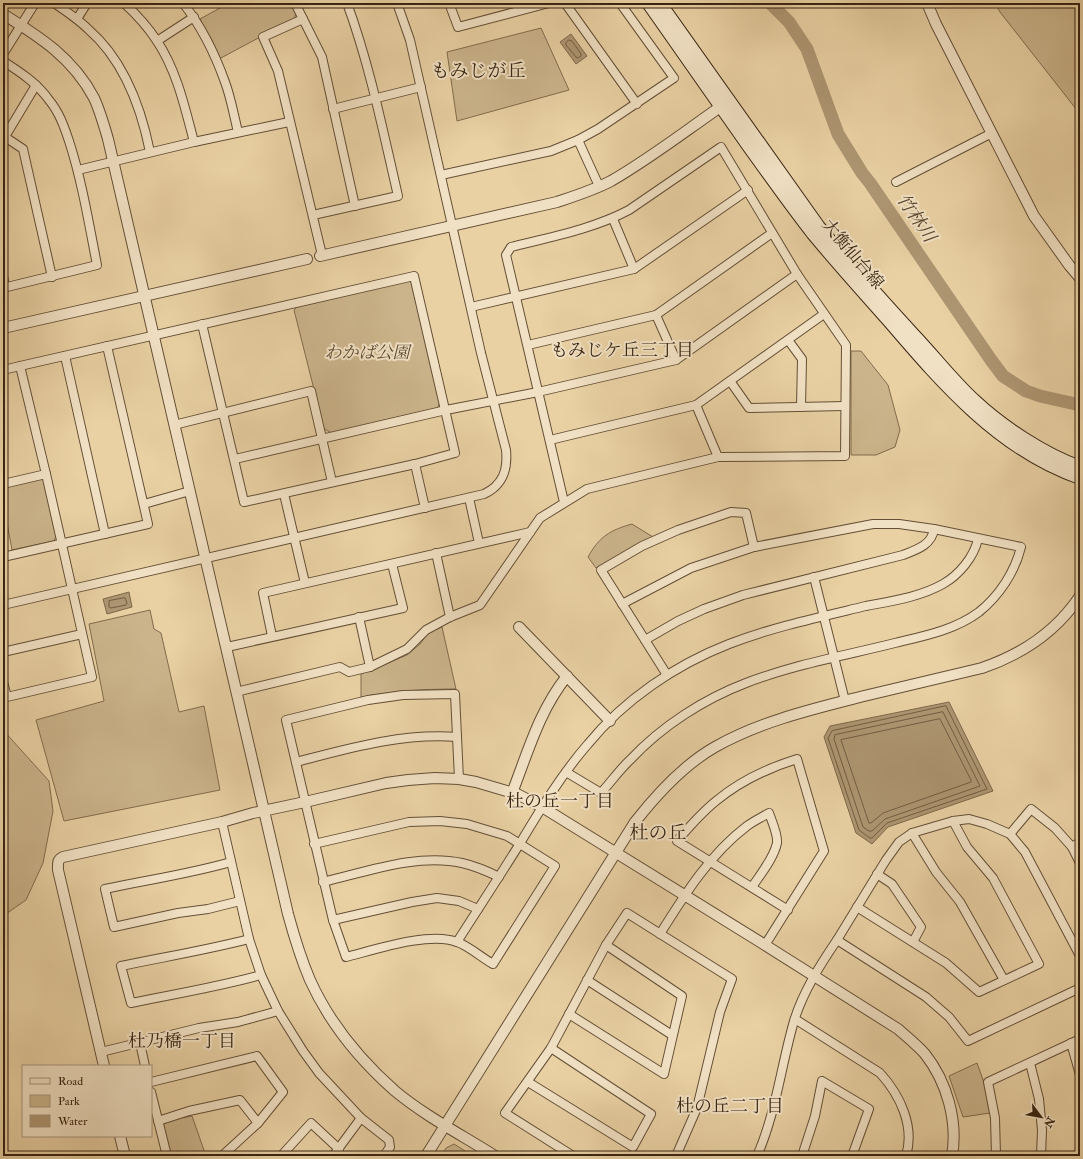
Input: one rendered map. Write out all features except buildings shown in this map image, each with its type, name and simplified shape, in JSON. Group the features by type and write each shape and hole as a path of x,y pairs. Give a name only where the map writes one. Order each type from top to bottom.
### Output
{"main road":[{"name":"大衡仙台線","path":"648,3 839,252 974,400 1009,429 1048,452 1080,467"},
{"name":"大衡仙台線","path":"660,3 725,104 813,233 918,354 964,404 984,422 1021,448 1058,469 1080,478"}],"street":[{"path":"3,54 35,3"},
{"path":"54,3 90,30 107,49 132,91 141,113 150,152"},
{"path":"77,19 87,3"},
{"path":"124,3 137,15 157,41 172,71 181,95 194,142"},
{"path":"183,3 194,17 213,52 225,83 238,132"},
{"path":"296,3 322,57 355,206"},
{"path":"313,216 398,196 376,98 359,37 347,3"},
{"path":"3,605 469,498 493,490 500,481 505,471 507,462 506,450 493,401 410,40 397,3"},
{"path":"449,3 458,27 548,3"},
{"path":"565,3 638,104"},
{"path":"441,176 551,151 578,140 598,130 674,78 620,3"},
{"path":"927,3 936,24 1034,216 1080,278"},
{"path":"3,14 22,25 62,55 82,77 100,111 154,335 264,811 297,945 310,981 328,1013 353,1047 386,1082 396,1091 445,1125 495,1156"},
{"path":"157,41 194,17"},
{"path":"303,19 263,37 278,71 289,122 313,216 321,256 557,202 578,195 610,181 646,159 725,104"},
{"path":"3,61 23,73 36,85 49,99 58,114 78,170 97,266 4,287 3,276"},
{"path":"36,85 4,138 23,149 52,277"},
{"path":"333,109 421,87"},
{"path":"78,170 150,152 289,122"},
{"path":"896,182 992,133"},
{"path":"578,140 599,186"},
{"path":"236,692 340,667 349,672 370,667 407,649 426,630 450,617 480,605 540,518 587,489 718,457 845,456 846,345 824,314 772,233 748,190 721,147 629,210 613,219 511,247 506,255 517,296 564,502"},
{"path":"471,307 634,269 748,190"},
{"path":"613,219 634,269"},
{"path":"528,345 656,315 772,233"},
{"path":"3,328 307,259"},
{"path":"235,459 446,410 538,392 676,360 798,274"},
{"path":"3,370 202,324 414,276 455,453 415,464 244,502 202,324"},
{"path":"550,440 696,406 824,314"},
{"path":"656,315 676,360"},
{"path":"788,340 802,359 801,407"},
{"path":"3,557 148,524 107,346"},
{"path":"65,356 105,534"},
{"path":"3,682 7,697 92,677 20,366"},
{"path":"730,381 749,408 845,406"},
{"path":"174,425 311,391 332,482"},
{"path":"696,406 718,457"},
{"path":"415,464 425,508"},
{"path":"3,483 46,474"},
{"path":"144,504 190,492"},
{"path":"284,494 305,583"},
{"path":"469,498 479,543"},
{"path":"667,675 601,570 642,546 678,530 731,512 746,513 754,546"},
{"path":"566,772 601,793 636,753 659,732 692,710 719,695 747,682 796,667 946,630 979,612 991,602 1001,588 1018,558 1021,547 934,529 899,524 873,524 754,546 691,568 622,604"},
{"path":"645,640 678,621 704,609 743,595 903,555 919,549 933,536 934,529"},
{"path":"272,636 263,593 530,532"},
{"path":"457,942 542,807 566,772 588,744 610,721 641,694 667,675 727,645 758,633 928,592 944,584 958,573 968,561 976,547 978,538"},
{"path":"436,553 450,617"},
{"path":"227,647 403,608 392,564"},
{"path":"814,577 845,701"},
{"path":"426,1156 635,822 660,792 685,769 714,748 748,730 782,718 845,701 982,668 1004,660 1032,645 1047,634 1060,622 1080,596"},
{"path":"359,617 370,667"},
{"path":"519,627 610,721"},
{"path":"3,652 82,634"},
{"path":"512,793 539,721 557,688 567,676"},
{"path":"314,844 409,822 440,821 467,824 507,836 555,866 493,964 457,942 437,938 422,939 346,957 333,920 323,882 314,844 296,762 286,720 368,700 403,695 455,694 459,779"},
{"path":"296,762 375,743 413,736 435,735 457,737"},
{"path":"765,945 788,910 824,851 797,759 778,765 736,787 716,801 700,815 677,841 788,910"},
{"path":"104,1065 58,863 60,859 63,857 222,822 389,782 435,778 459,779 476,782 512,793 542,807 898,1029 912,1040 925,1055 939,1077 952,1114 952,1156"},
{"path":"1010,834 1032,809 1055,828 1072,847 1080,863"},
{"path":"660,934 684,895 710,861 730,840 748,825 769,813 777,843 767,865 752,887"},
{"path":"757,1156 773,1107 794,1019 813,976 877,874 899,842 912,833 953,821 969,819 987,824 1010,834 1025,852 1080,956"},
{"path":"857,907 946,963 979,992 1039,964 993,878 967,847 953,821"},
{"path":"222,822 249,939 261,975 278,1011 303,1051 319,1073 361,1118 390,1140 390,1147 384,1156"},
{"path":"912,833 936,872 960,902 1004,980"},
{"path":"1072,847 1080,842"},
{"path":"323,882 398,864 423,860 442,860 461,863 499,876"},
{"path":"231,862 194,872 104,889 114,927 178,913 208,909 240,901"},
{"path":"877,874 892,884 921,927 913,942"},
{"path":"333,920 412,902 437,898 459,901 478,909"},
{"path":"573,1156 506,1113 551,1048 606,945 627,913 732,979 720,1012 697,1108 676,1156"},
{"path":"249,939 213,948 184,952 121,966 131,1003 197,989 225,985 261,975"},
{"path":"837,940 926,998 949,1018 968,1041 1080,988"},
{"path":"569,1014 664,1074 682,996 606,945"},
{"path":"587,980 672,1035"},
{"path":"101,1052 200,1028 238,1022 278,1011"},
{"path":"794,1019 880,1073 890,1084 898,1097 908,1126 906,1156"},
{"path":"996,1156 995,1118 988,1082 1080,1039"},
{"path":"140,1043 145,1065"},
{"path":"1071,1043 1080,1074"},
{"path":"528,1082 633,1147 651,1114 551,1048"},
{"path":"152,1082 257,1056 283,1092 258,1122 222,1156"},
{"path":"1030,1063 1039,1099 1042,1130 1041,1156"},
{"path":"802,1156 815,1116 822,1081 869,1109 852,1156"},
{"path":"152,1096 167,1156"},
{"path":"158,1121 189,1111 240,1100 258,1122"},
{"path":"333,1156 361,1118"},
{"path":"281,1156 310,1123 339,1149"},
{"path":"120,1137 125,1156"}],"green space":[{"path":"229,3 291,3 296,14 294,19 219,59 200,19"},
{"path":"995,3 1080,3 1080,114 1000,12"},
{"path":"541,28 569,90 457,121 447,52"},
{"name":"わかば公園","path":"409,280 412,283 440,403 437,408 332,433 324,429 294,310 297,307"},
{"path":"851,351 861,351 888,385 900,430 895,447 876,455 851,455"},
{"path":"40,478 44,481 56,536 54,541 12,550 3,501 3,488"},
{"path":"632,524 653,537 596,568 588,557 596,544 611,532"},
{"path":"150,610 154,629 161,633 179,712 204,706 220,790 64,821 36,720 104,701 89,624"},
{"path":"442,627 456,689 431,689 385,693 361,697 361,674 407,655 420,644 428,633"},
{"path":"3,730 49,781 53,811 43,863 26,900 3,916"},
{"path":"977,1063 988,1094 990,1113 963,1117 949,1076"},
{"path":"192,1116 206,1156 170,1156 162,1127 165,1121"},
{"path":"454,1144 473,1156 441,1156 446,1148"}],"water":[{"path":"571,34 587,56 576,64 560,42"},
{"path":"129,592 132,607 107,614 103,599"},
{"path":"949,702 993,791 888,827 872,844 856,833 824,737 830,726"}],"waterway":[{"name":"竹林川","path":"770,3 789,22 807,49 838,134 862,173 1003,376 1026,391 1040,396 1080,405"}],"district":[{"name":"もみじが丘","path":"478,71"},
{"name":"もみじケ丘三丁目","path":"622,350"},
{"name":"杜の丘一丁目","path":"560,801"},
{"name":"杜の丘","path":"658,833"},
{"name":"杜乃橋一丁目","path":"182,1041"},
{"name":"杜の丘二丁目","path":"730,1106"}]}
